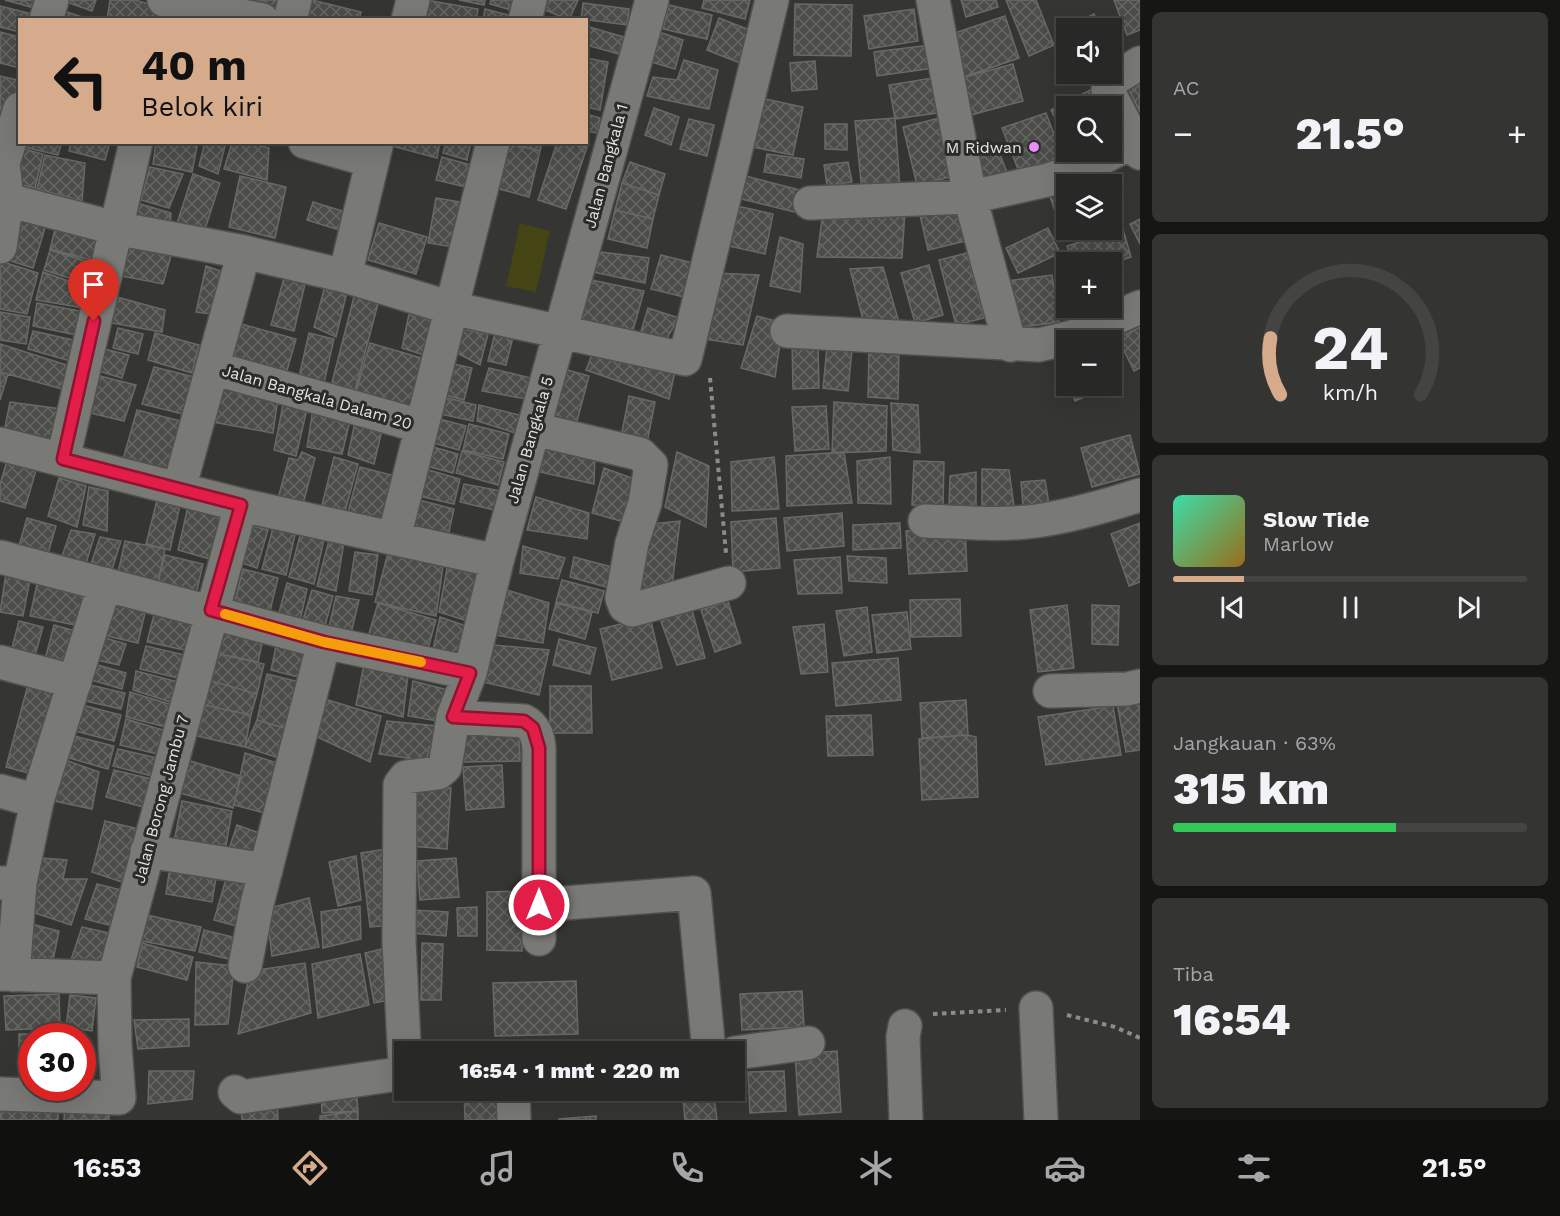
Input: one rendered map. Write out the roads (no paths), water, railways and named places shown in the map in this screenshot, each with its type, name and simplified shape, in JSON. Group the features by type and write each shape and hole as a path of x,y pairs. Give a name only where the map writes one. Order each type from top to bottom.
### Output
{"street":[{"path":"47,18 52,0"},
{"path":"291,18 296,0"},
{"path":"408,18 413,0"},
{"path":"526,18 530,0"},
{"path":"7,200 115,228 243,252 345,276 451,309 685,359 772,0"},
{"path":"933,0 969,197 1010,345"},
{"name":"Jalan Bangkala 1","path":"561,331 646,1"},
{"path":"166,5 249,18"},
{"path":"810,203 969,197 1048,180 1137,147 1108,91 1109,82 1116,75 1140,63"},
{"path":"0,247 7,200 2,164 18,115"},
{"path":"63,459 136,144"},
{"path":"319,144 375,152 345,276"},
{"path":"394,538 420,426 492,144"},
{"path":"179,489 243,252"},
{"path":"787,331 1040,345 1072,337 1140,307"},
{"name":"Jalan Bangkala 5","path":"404,1041 399,941 400,785 406,777 438,773 445,767 453,717 470,673 496,561 561,331"},
{"name":"Jalan Bangkala Dalam 20","path":"213,368 420,426"},
{"path":"534,429 640,454 650,461 645,504 632,543 622,598 625,606 632,610 729,584"},
{"path":"0,444 241,505 496,561"},
{"path":"925,521 998,523 1036,521 1091,510 1140,495"},
{"name":"Jalan Borong Jambu 7","path":"0,1094 119,1098 115,1046 114,978 241,505"},
{"path":"0,557 211,610 324,642 470,673"},
{"path":"105,584 10,883 6,975 114,978"},
{"path":"245,966 266,870 324,642"},
{"path":"0,662 75,682"},
{"path":"1050,692 1127,689 1140,686"},
{"path":"453,717 524,721 533,728 536,734 539,748 539,939"},
{"path":"0,791 37,801"},
{"path":"147,851 266,870"},
{"path":"539,905 694,893 708,1041"},
{"path":"1036,1008 1041,1120"},
{"path":"905,1026 903,1037 906,1120"},
{"path":"745,1052 808,1043"},
{"path":"234,1092 241,1097 394,1075"},
{"path":"513,1101 514,1120"}],"place":[{"name":"M Ridwan","path":"1034,147"}]}
